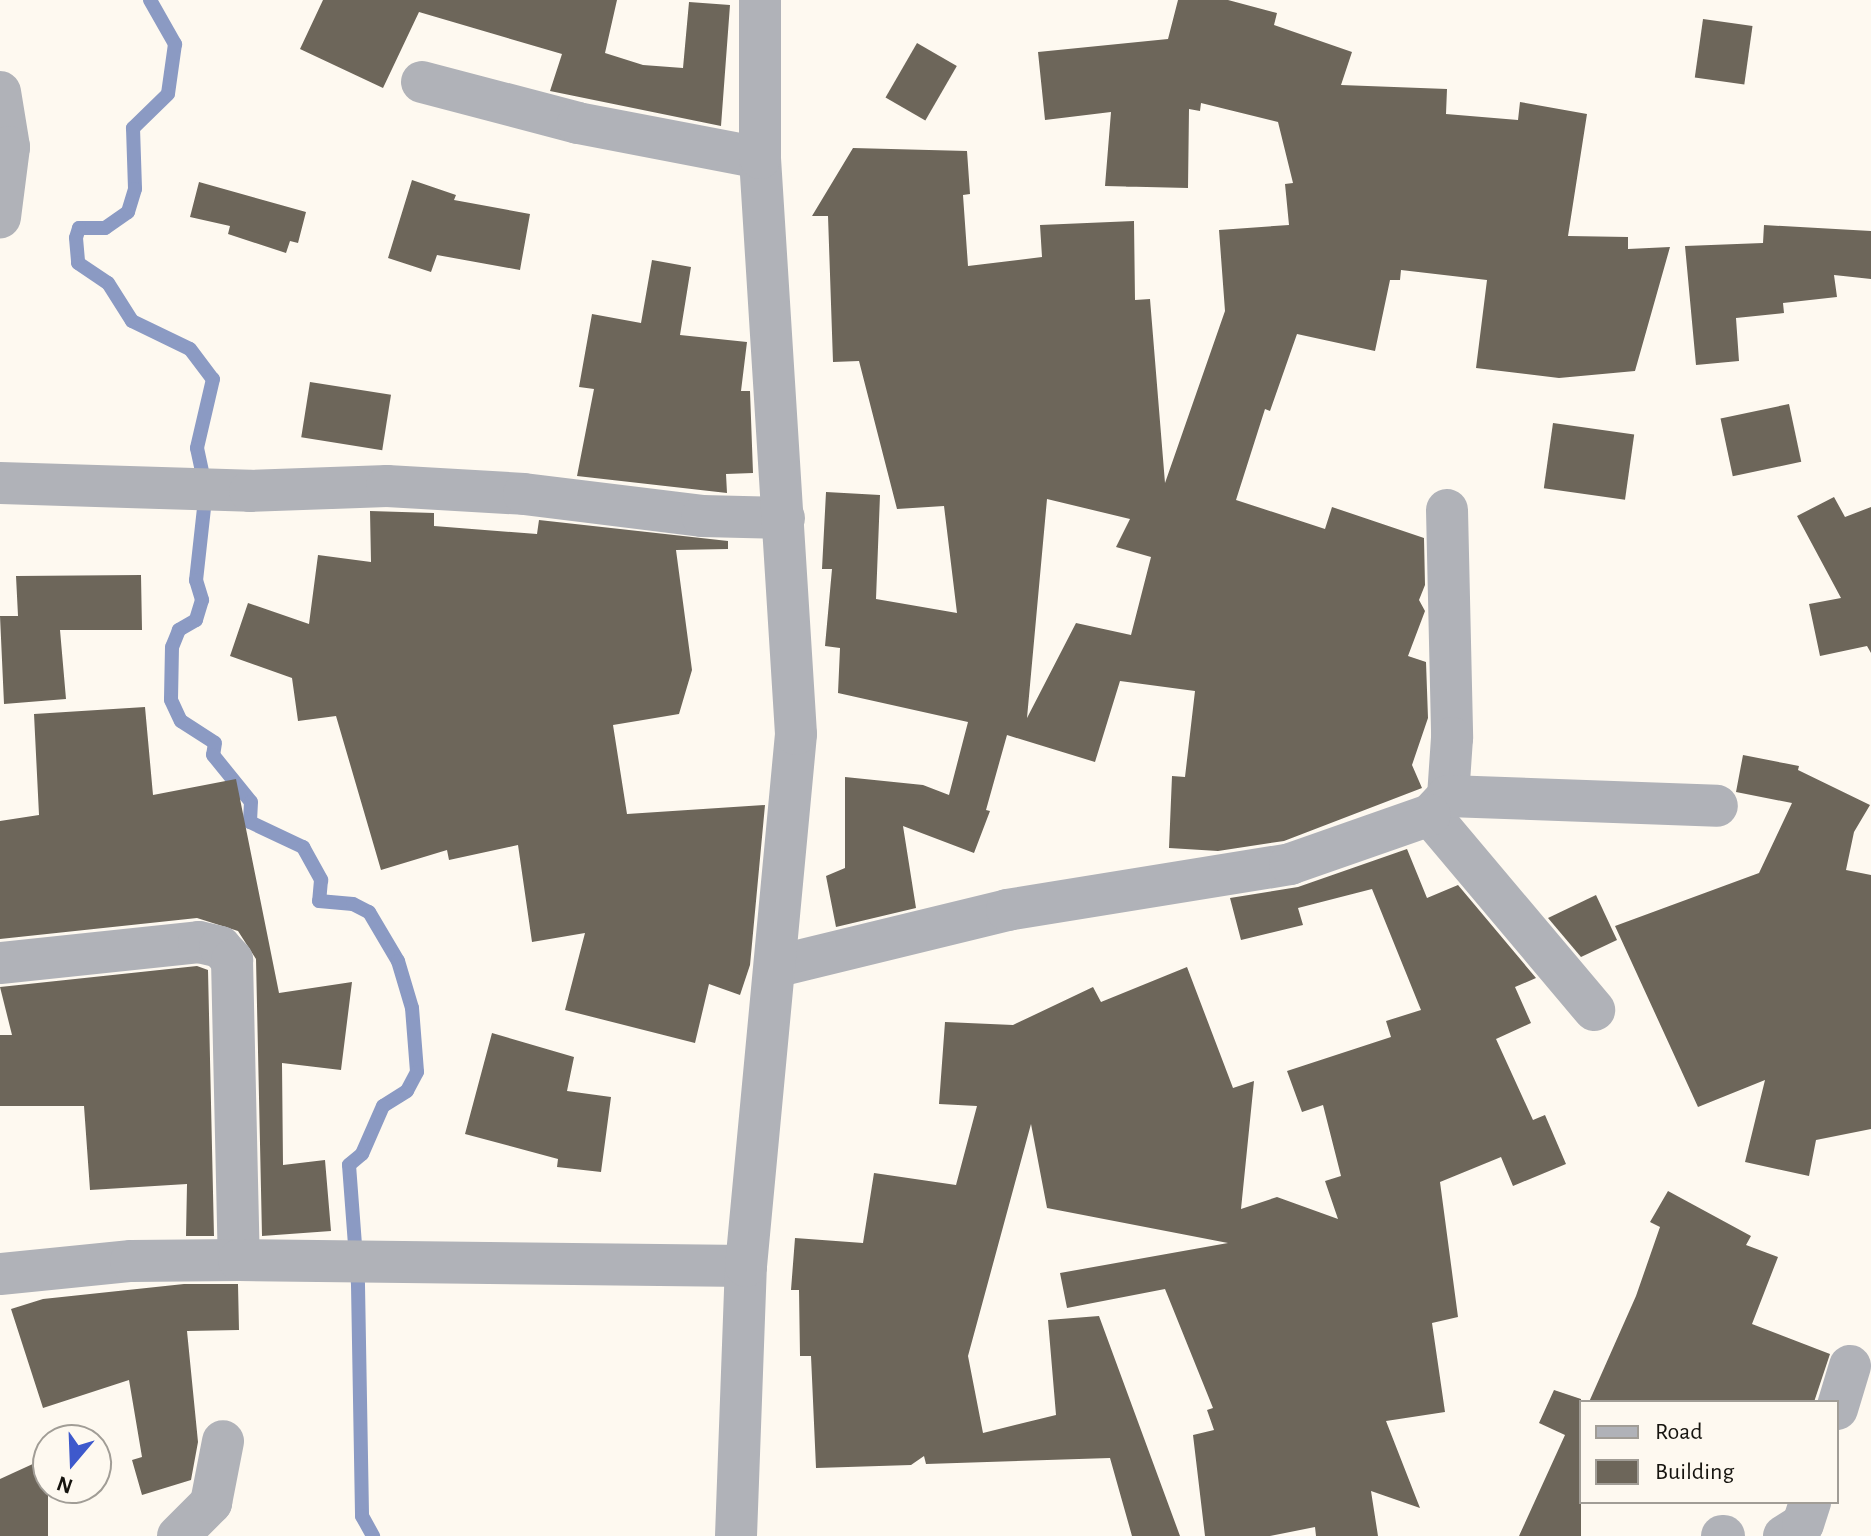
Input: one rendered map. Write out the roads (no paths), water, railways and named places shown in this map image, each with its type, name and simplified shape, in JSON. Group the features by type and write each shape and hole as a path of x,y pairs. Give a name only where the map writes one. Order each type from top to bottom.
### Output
{"street":[{"path":"736,1536 746,1266 778,966 796,734 760,158 760,0"},
{"path":"422,82 578,123 760,158"},
{"path":"0,92 9,147 0,217"},
{"path":"0,483 250,491 387,486 524,494 702,516 784,518"},
{"path":"1447,510 1452,738 1439,806 1594,1010"},
{"path":"778,966 1007,910 1290,864 1439,806 1717,806"},
{"path":"0,963 199,942 220,947 232,960 259,1261"},
{"path":"0,1274 131,1261 423,1266 746,1266"},
{"path":"1839,1402 1850,1366"},
{"path":"178,1536 211,1503 223,1441"},
{"path":"1784,1536 1803,1524 1809,1504"}],"waterway":[{"path":"150,0 175,44 168,94 133,128 135,189 128,212 105,228 79,228 76,238 78,263 108,283 132,321 190,349 213,379 197,448 206,490 196,580 202,600 196,620 179,630 172,647 171,700 181,721 215,743 213,755 251,802 250,822 303,847 321,880 319,901 353,904 369,912 398,961 412,1008 417,1072 407,1091 383,1106 362,1154 349,1165 358,1285 362,1516 373,1536"}]}
